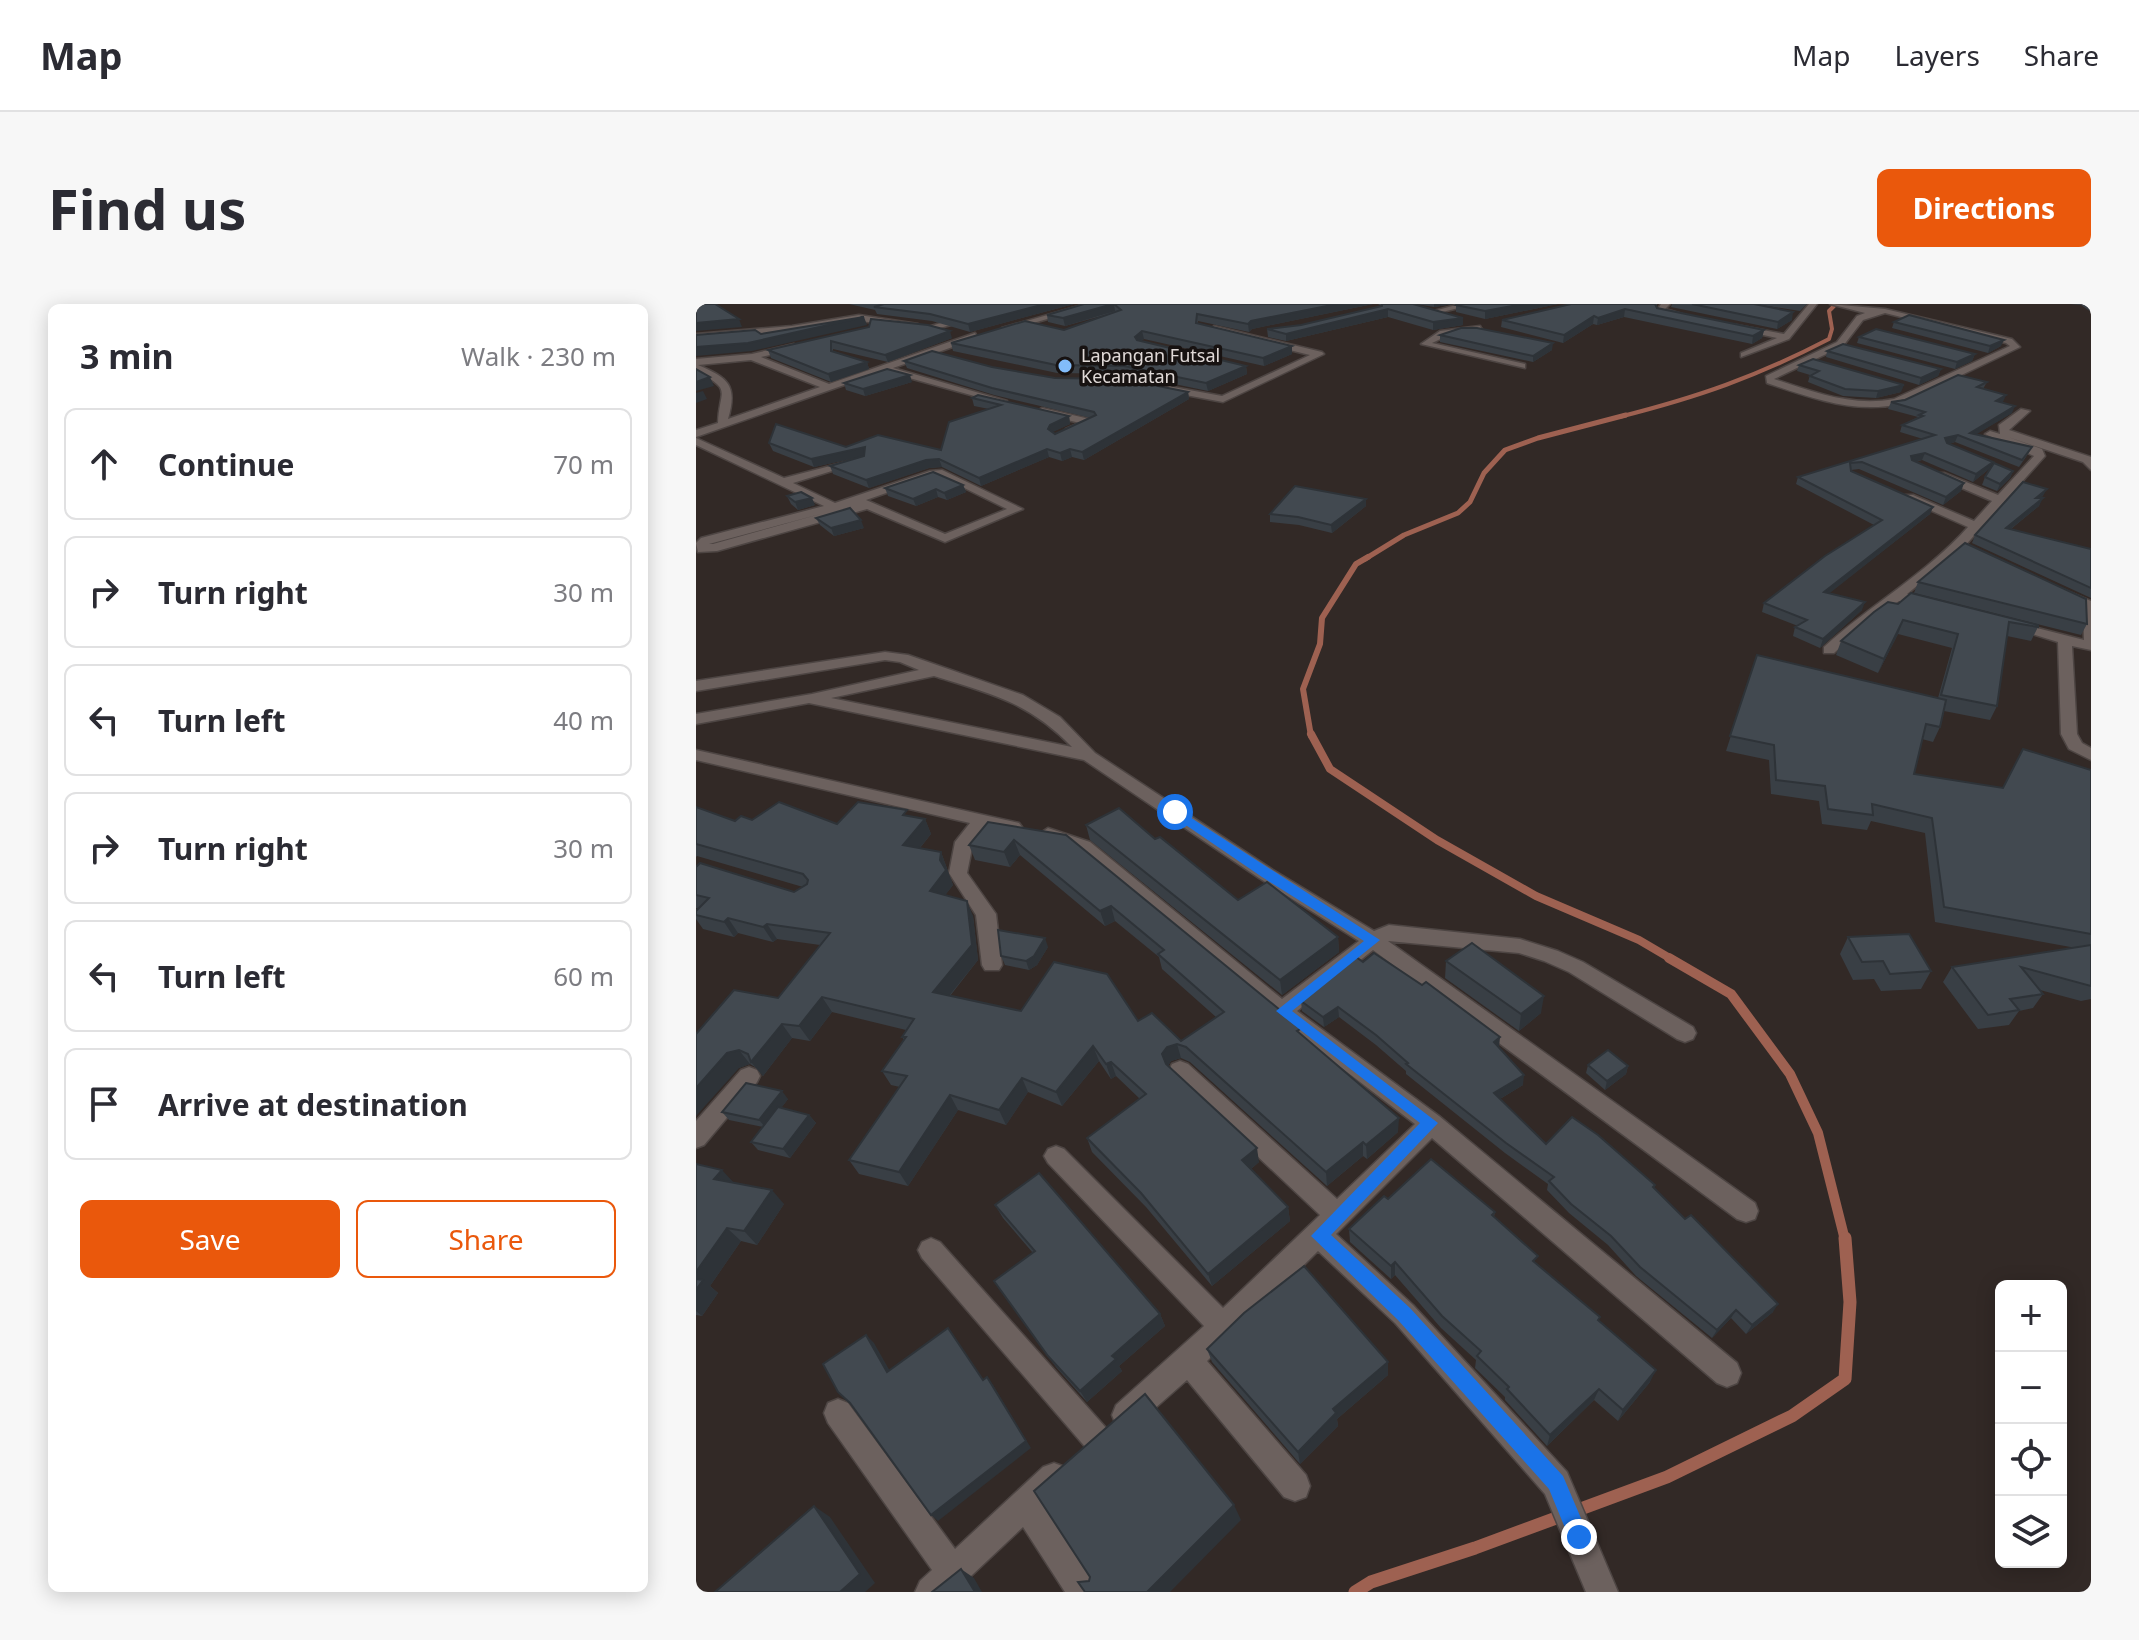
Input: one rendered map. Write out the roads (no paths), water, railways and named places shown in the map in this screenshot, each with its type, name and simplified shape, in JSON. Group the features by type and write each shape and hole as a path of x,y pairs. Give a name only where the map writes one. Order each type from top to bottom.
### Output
{"street":[{"path":"998,330 1095,304"},
{"path":"1471,304 1430,311 1490,327 1449,332 1428,339 1425,344 1522,366"},
{"path":"1666,304 1659,310 1696,318"},
{"path":"1744,355 1786,337 1813,304"},
{"path":"1834,304 1900,314 2015,344 2016,347 1897,402 1869,407 1770,381 1769,378 1840,344 1862,326 1860,318 1873,312"},
{"path":"696,337 792,329 883,312"},
{"path":"1791,315 1804,317"},
{"path":"859,318 932,327 970,338"},
{"path":"932,327 963,319"},
{"path":"857,331 894,322"},
{"path":"1027,323 1052,329"},
{"path":"1726,325 1786,337"},
{"path":"1152,386 1217,399 1319,354 1201,326"},
{"path":"1240,334 1266,331"},
{"path":"696,434 984,334"},
{"path":"696,365 752,357 804,344"},
{"path":"1840,344 1854,347"},
{"path":"934,352 949,356"},
{"path":"1973,355 1988,359"},
{"path":"752,357 830,388"},
{"path":"1810,359 1824,363"},
{"path":"862,361 1014,405"},
{"path":"696,365 722,381 729,398 722,421 727,423"},
{"path":"1938,370 1952,374"},
{"path":"1262,372 1277,375"},
{"path":"1905,387 1918,391"},
{"path":"1033,409 1090,422 1058,436"},
{"path":"2025,411 2003,427 2004,432 2088,460 2091,467"},
{"path":"1829,650 1862,620 1965,548 1975,526 1999,500 2016,474 2040,454 1990,434"},
{"path":"696,441 780,483 860,517"},
{"path":"780,483 862,459"},
{"path":"1931,471 1999,500"},
{"path":"854,499 935,535 951,537 1017,507 942,473 930,474 854,499 840,509 713,548 698,548 705,541 840,509 867,505"},
{"path":"1894,491 1975,526"},
{"path":"887,529 914,540 935,535"},
{"path":"1999,622 2065,641 2091,645 2090,606 2052,588"},
{"path":"1897,596 1940,607"},
{"path":"2065,641 2069,734 2075,746 2091,755"},
{"path":"696,686 885,656 903,658 1018,698 1054,720 1089,756 1266,874 1373,940 1746,1211"},
{"path":"696,719 935,671"},
{"path":"809,698 1089,756"},
{"path":"696,755 981,822 1068,839 1084,846 1282,1011 1431,1123 1727,1373"},
{"path":"981,822 964,842 958,873 986,914 992,965"},
{"path":"1282,1011 1373,940 1389,932 1520,946 1576,967 1685,1033"},
{"path":"1180,1070 1328,1226 1556,1483 1602,1592"},
{"path":"696,1138 749,1076"},
{"path":"931,1592 1097,1439 1189,1361 1431,1123"},
{"path":"1056,1156 1222,1326"},
{"path":"931,1250 1097,1439"},
{"path":"1189,1361 1295,1486"},
{"path":"838,1413 952,1571"},
{"path":"1026,1505 1084,1592"}],"waterway":[{"path":"1619,417 1726,385 1829,339 1832,329 1829,311 1836,304"},
{"path":"1365,559 1404,535 1458,513 1470,502 1484,473 1505,450 1626,415"},
{"path":"1311,736 1303,689 1320,644 1322,618 1356,564 1368,557"},
{"path":"1311,734 1330,769 1437,840 1536,896 1639,940 1673,960"},
{"path":"1669,958 1731,994 1790,1074 1818,1133 1845,1240"},
{"path":"1355,1592 1371,1582 1475,1548 1667,1477 1792,1416 1845,1379 1850,1302 1845,1238"}],"place":[{"name":"Lapangan Futsal Kecamatan","path":"1065,366"}]}
